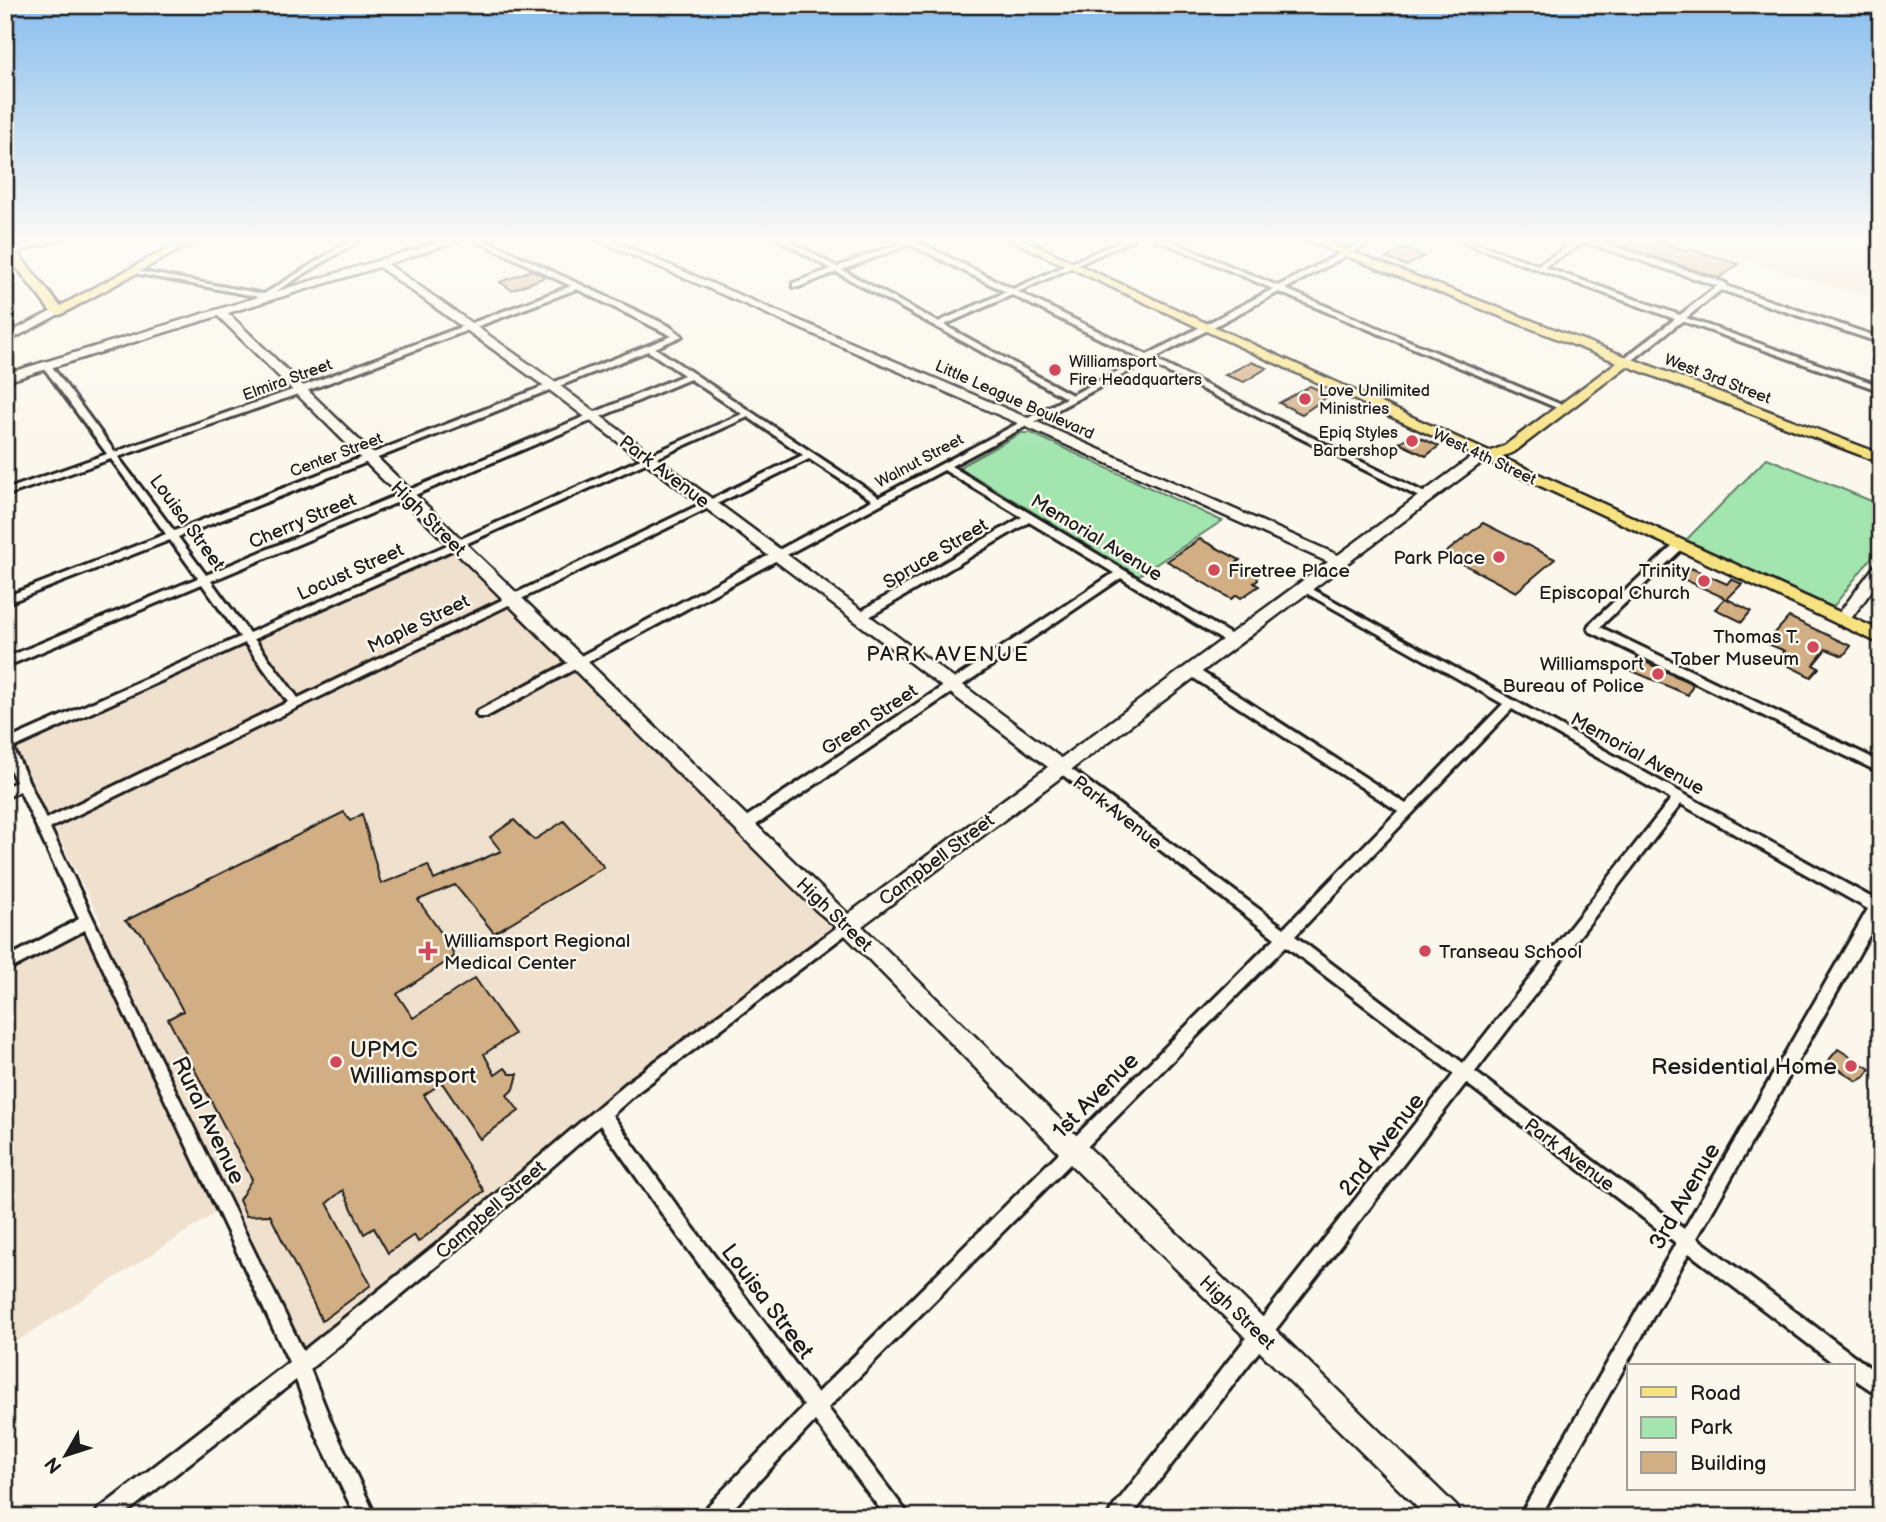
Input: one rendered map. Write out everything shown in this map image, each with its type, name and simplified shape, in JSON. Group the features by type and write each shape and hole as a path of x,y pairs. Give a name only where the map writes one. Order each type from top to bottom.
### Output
{"main road":[{"name":"West 4th Street","path":"1169,310 1881,638"},
{"name":"West 3rd Street","path":"1493,310 1881,459"},
{"name":"Campbell Street","path":"1489,457 1509,449 1626,361"}],"street":[{"path":"5,378 226,310"},
{"name":"Park Avenue","path":"445,310 594,417 1059,766 1849,1364"},
{"name":"Elmira Street","path":"5,494 298,391 514,310"},
{"name":"Center Street","path":"5,601 678,336 628,310"},
{"name":"Little League Boulevard","path":"765,310 1338,561"},
{"path":"911,310 1072,398"},
{"path":"938,325 972,310"},
{"path":"1049,310 1426,497"},
{"name":"Walnut Street","path":"482,714 1239,310"},
{"path":"1330,310 1565,408"},
{"path":"1658,310 1881,389"},
{"name":"Campbell Street","path":"1626,361 1691,310"},
{"path":"1791,310 1881,341"},
{"path":"5,340 60,311"},
{"name":"High Street","path":"220,312 745,825 823,905 848,925 1072,1150 1447,1517"},
{"path":"649,348 879,501"},
{"name":"Louisa Street","path":"47,366 296,704"},
{"name":"Cherry Street","path":"5,663 690,376"},
{"name":"Locust Street","path":"6,745 748,414"},
{"name":"Maple Street","path":"43,826 810,455"},
{"name":"Campbell Street","path":"105,1517 300,1367 449,1245 601,1113 1059,766 1475,461 1489,457"},
{"name":"Memorial Avenue","path":"944,466 1231,640"},
{"name":"Spruce Street","path":"860,617 1028,518"},
{"path":"1681,545 1593,628 1881,768"},
{"path":"1842,620 1881,567"},
{"name":"Green Street","path":"745,825 1120,574"},
{"name":"Memorial Avenue","path":"1303,587 1679,798 1879,905"},
{"path":"1190,670 1406,810"},
{"name":"1st Avenue","path":"711,1517 817,1406 1284,938 1510,704"},
{"name":"Rural Avenue","path":"6,745 87,922 300,1367 324,1429 366,1517"},
{"path":"5,793 24,784"},
{"name":"2nd Avenue","path":"1118,1517 1679,798"},
{"name":"3rd Avenue","path":"1529,1517 1879,905"},
{"path":"5,966 87,922"},
{"name":"Louisa Street","path":"601,1113 671,1212 898,1517"},
{"name":"Park Avenue","path":"1854,1368 1881,1388"}],"shaded area":[{"name":"Williamsport Regional Medical Center","path":"454,549 836,927 592,1113 305,1352 234,1201 5,1349 5,974 102,923 13,746"}],"green space":[{"path":"1021,433 1031,433 1222,521 1138,576 959,467"},
{"path":"1767,458 1881,505 1881,545 1833,607 1686,540"}],"building":[{"path":"1251,362 1267,368 1244,382 1225,375"},
{"name":"Love Unilimited Ministries","path":"1310,386 1330,395 1302,414 1279,403"},
{"path":"1412,434 1439,446 1426,456 1399,443"},
{"name":"Park Place","path":"1483,523 1555,559 1516,592 1444,554"},
{"name":"Firetree Place","path":"1200,539 1240,560 1235,564 1257,576 1258,580 1254,583 1259,586 1241,598 1237,595 1231,599 1167,561"},
{"name":"Trinity Episcopal Church","path":"1691,568 1727,584 1731,579 1742,584 1727,599 1751,611 1742,622 1715,609 1725,598 1681,578"},
{"name":"Thomas T. Taber Museum","path":"1789,617 1851,646 1843,656 1826,649 1813,665 1819,668 1811,677 1783,663 1785,661 1779,658 1785,651 1766,643"},
{"name":"Williamsport Bureau of Police","path":"1637,658 1693,684 1688,695 1630,670"},
{"name":"UPMC Williamsport","path":"344,812 350,821 362,814 381,884 428,865 434,880 501,851 490,837 514,820 534,840 564,821 604,867 494,933 455,885 418,900 451,947 454,957 397,994 413,1018 475,978 514,1034 484,1054 495,1075 505,1068 510,1074 518,1074 514,1089 507,1095 519,1111 480,1139 442,1083 424,1095 484,1191 418,1242 414,1235 388,1253 374,1228 364,1234 343,1190 327,1203 371,1285 322,1321 270,1215 246,1216 239,1200 252,1179 168,1019 183,1011 142,934 125,921"},
{"name":"Residential Home","path":"1838,1049 1870,1069 1866,1076 1857,1081 1831,1064 1828,1061"}],"place":[{"name":"Williamsport Fire Headquarters","path":"1055,370"},
{"name":"Love Unilimited Ministries","path":"1305,399"},
{"name":"Epiq Styles Barbershop","path":"1412,441"},
{"name":"Park Place","path":"1499,557"},
{"name":"Firetree Place","path":"1214,570"},
{"name":"Trinity Episcopal Church","path":"1704,581"},
{"name":"Thomas T. Taber Museum","path":"1813,647"},
{"name":"Williamsport Bureau of Police","path":"1658,674"},
{"name":"Williamsport Regional Medical Center","path":"428,951"},
{"name":"Transeau School","path":"1425,951"},
{"name":"UPMC Williamsport","path":"336,1062"},
{"name":"Residential Home","path":"1851,1066"}],"district":[{"name":"PARK AVENUE","path":"948,654"}]}
